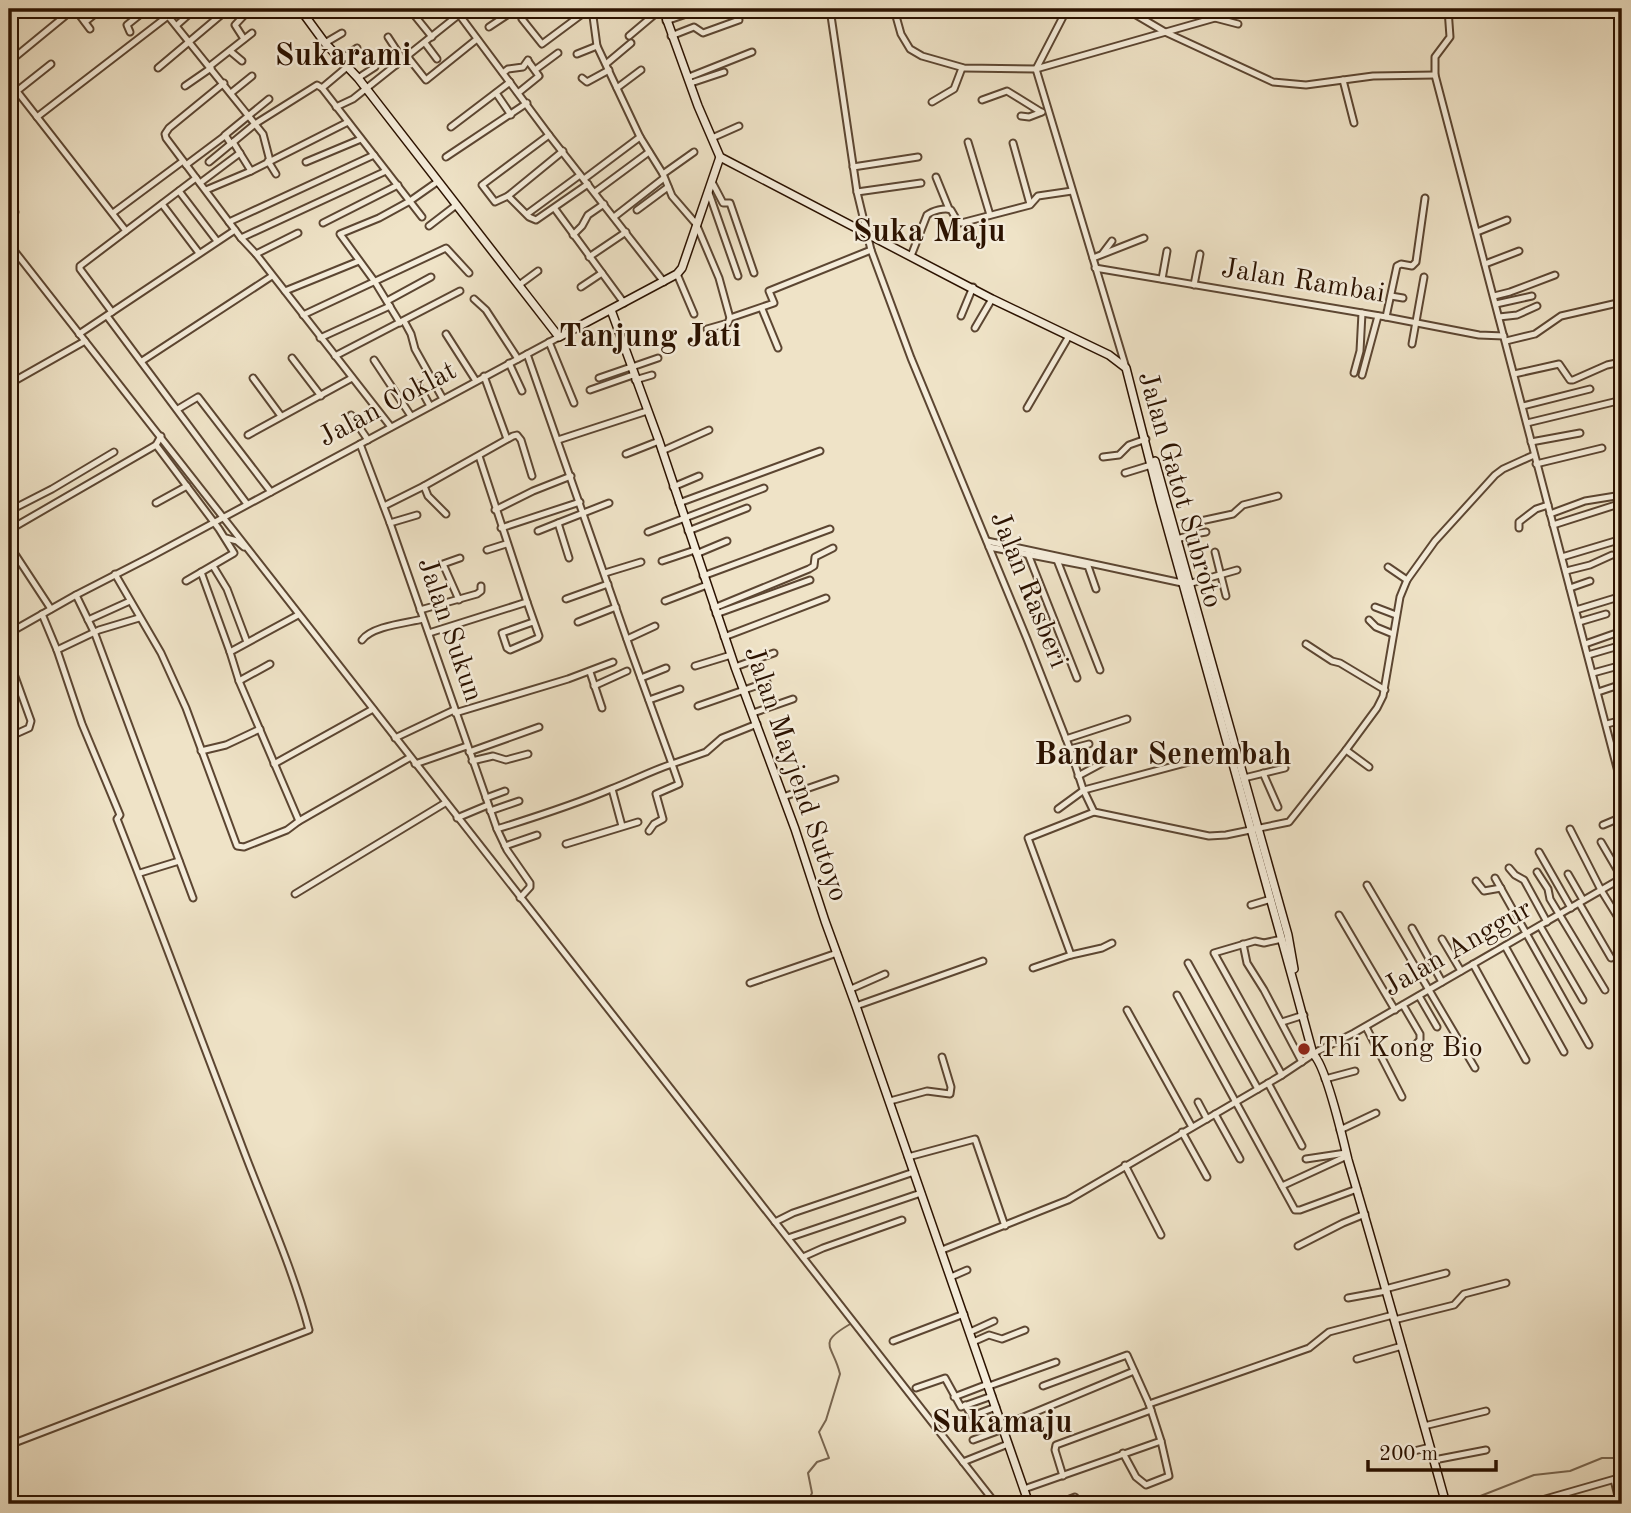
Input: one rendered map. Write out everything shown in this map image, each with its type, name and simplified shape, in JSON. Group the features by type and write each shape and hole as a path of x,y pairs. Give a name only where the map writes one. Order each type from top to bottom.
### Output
{"main road":[{"path":"300,9 325,43 358,78 559,337"},
{"path":"662,9 720,157 682,268 677,274"},
{"name":"Jalan Gatot Subroto","path":"720,157 992,299 1109,355 1126,368 1230,751 1255,828 1271,899 1285,938 1295,984 1365,1214 1446,1504"},
{"name":"Jalan Coklat","path":"559,337 677,274"},
{"name":"Jalan Mayjend Sutoyo","path":"611,310 659,442 724,637 851,989 1029,1504"},
{"path":"1146,441 1154,458 1177,539 1185,584 1244,778 1285,938"},
{"path":"1295,984 1316,1054"}],"street":[{"path":"9,18 23,9"},
{"path":"75,9 90,29"},
{"path":"85,22 100,9"},
{"path":"130,32 127,25 147,9"},
{"path":"177,26 195,9"},
{"path":"158,68 228,9"},
{"path":"244,39 235,25 250,9"},
{"path":"336,107 353,99 425,43 457,11 466,9"},
{"path":"489,27 516,9"},
{"path":"533,9 526,11 522,20 542,44 590,9 597,46 640,136 679,206 697,225 719,278 730,318 728,323 707,329"},
{"path":"629,36 662,9"},
{"path":"666,21 701,9"},
{"name":"Jalan Rasberi","path":"830,9 865,232 911,358 1094,812"},
{"path":"894,9 901,34 910,50 962,68 1036,69 1215,18 1238,24"},
{"path":"1067,9 1036,69 1126,368"},
{"path":"1126,9 1165,32 1273,82 1306,85 1343,80 1435,75"},
{"path":"1215,18 1223,9"},
{"path":"1448,9 1450,37 1435,57 1435,75 1622,787"},
{"path":"457,11 549,135 664,282"},
{"path":"9,62 65,16"},
{"path":"37,117 168,16 263,134 269,161 276,174"},
{"path":"415,16 432,37"},
{"path":"671,36 694,27 703,33 739,20"},
{"path":"185,86 252,33"},
{"path":"325,43 342,33"},
{"path":"388,37 426,80 477,39"},
{"path":"425,43 437,59"},
{"path":"582,78 587,82 608,67 631,43"},
{"path":"577,54 597,46"},
{"path":"341,59 358,48"},
{"path":"230,51 242,61"},
{"path":"386,52 396,65"},
{"path":"690,80 752,52"},
{"path":"535,70 558,53"},
{"path":"503,73 508,69 523,67 528,60 538,78 518,93"},
{"path":"17,91 51,64"},
{"path":"322,88 347,67"},
{"path":"358,78 375,67"},
{"path":"932,102 954,89 962,68"},
{"path":"617,88 641,70"},
{"path":"690,80 724,72"},
{"path":"231,93 253,76"},
{"path":"1343,80 1354,123"},
{"path":"9,81 126,231"},
{"path":"451,127 510,82"},
{"path":"223,83 166,130 166,138 241,239 256,254 391,427"},
{"path":"209,162 255,124 315,85 322,88 422,217"},
{"path":"982,100 1007,91 1041,113"},
{"path":"496,93 511,115"},
{"path":"113,213 226,135 270,99"},
{"path":"446,157 527,103"},
{"path":"1021,116 1029,117 1048,109"},
{"path":"206,190 251,171 348,122"},
{"path":"712,138 738,126"},
{"path":"226,135 251,171"},
{"path":"549,135 482,184 495,202 508,196 563,151"},
{"path":"527,214 584,179 640,136"},
{"path":"306,162 361,139"},
{"path":"968,142 990,215"},
{"path":"1013,143 1030,205"},
{"path":"595,192 649,152"},
{"path":"614,217 694,152"},
{"path":"240,153 225,166 179,191 79,267 142,361 247,505"},
{"path":"229,222 374,155"},
{"path":"853,167 918,157"},
{"path":"225,166 229,180"},
{"path":"241,239 386,171"},
{"path":"936,177 957,222 1030,205 1038,196 1072,191"},
{"path":"508,196 536,220 555,209 584,179"},
{"path":"437,182 379,218 340,234 411,334 415,349 443,399"},
{"path":"712,182 723,203 730,203 754,273"},
{"path":"857,192 921,183"},
{"path":"323,223 398,184"},
{"path":"638,210 668,187"},
{"path":"179,191 217,241"},
{"path":"708,192 738,276"},
{"path":"1386,317 1397,266 1412,266 1416,262 1425,198"},
{"path":"162,204 199,253"},
{"path":"573,234 582,226 588,215 604,204"},
{"path":"429,226 455,206"},
{"path":"555,209 624,303"},
{"path":"911,256 928,214 949,209"},
{"path":"9,218 15,212"},
{"path":"1477,232 1507,220"},
{"path":"79,334 235,230"},
{"path":"589,257 626,232"},
{"path":"256,254 298,233"},
{"path":"1093,258 1144,238"},
{"path":"1103,253 1112,241"},
{"path":"9,244 996,1504"},
{"path":"303,315 446,248 469,273"},
{"path":"730,318 774,303 769,291 871,250"},
{"path":"1163,279 1167,251"},
{"path":"1485,264 1519,251"},
{"path":"1194,285 1200,254"},
{"path":"285,291 359,261"},
{"name":"Jalan Rambai","path":"1096,268 1505,338"},
{"path":"519,285 538,271"},
{"path":"581,287 602,273"},
{"path":"677,274 694,314"},
{"path":"1494,296 1555,275"},
{"path":"142,361 272,276"},
{"path":"1412,344 1424,276"},
{"path":"320,338 431,277"},
{"path":"961,316 973,288"},
{"path":"335,356 460,291"},
{"path":"1391,296 1403,298"},
{"path":"1496,304 1532,296"},
{"path":"474,299 486,310 518,359"},
{"path":"975,328 992,299"},
{"path":"1505,338 1535,334 1561,316 1622,302"},
{"path":"1499,317 1517,315 1537,306"},
{"path":"762,309 778,348"},
{"path":"1354,373 1360,351 1362,313"},
{"path":"1362,375 1378,316"},
{"path":"446,334 476,381"},
{"path":"1027,408 1069,336"},
{"name":"Jalan Coklat","path":"9,633 559,337"},
{"path":"9,384 85,341"},
{"path":"549,342 574,403"},
{"path":"527,354 679,785 656,794 663,819 649,831"},
{"path":"292,358 321,396"},
{"path":"590,390 632,373 658,358"},
{"path":"374,360 411,416"},
{"path":"1514,374 1559,364 1570,380 1573,380 1607,365 1621,362"},
{"path":"509,363 522,391"},
{"path":"599,378 632,373 652,375"},
{"path":"485,376 507,439"},
{"path":"253,378 281,416"},
{"path":"248,435 352,378"},
{"path":"418,384 430,406"},
{"path":"1523,406 1590,389"},
{"path":"178,409 198,397 271,492"},
{"path":"1527,423 1622,400"},
{"path":"558,440 647,411"},
{"path":"351,415 368,440"},
{"path":"662,451 709,430"},
{"path":"1531,442 1580,433"},
{"path":"9,530 156,445 161,436"},
{"path":"384,506 507,439 519,436 532,476"},
{"path":"1103,457 1119,455 1129,445 1146,441"},
{"path":"626,454 659,442"},
{"name":"Jalan Sukun","path":"360,444 497,830 531,885 520,898"},
{"path":"156,445 226,538 234,553 186,581"},
{"path":"1536,464 1602,448"},
{"path":"678,503 820,451"},
{"path":"9,511 114,452"},
{"path":"1071,955 1028,838 1094,812 1197,835 1226,835 1289,822 1377,708 1385,690 1396,615 1407,580 1435,541 1495,475 1534,455"},
{"path":"479,456 506,544 539,636 537,640 508,650 502,633 533,622"},
{"path":"1125,473 1151,465"},
{"path":"495,510 571,476"},
{"path":"673,487 699,476"},
{"path":"156,503 187,486"},
{"path":"424,486 428,496 446,514"},
{"path":"648,532 764,488"},
{"path":"1550,514 1585,501 1622,495"},
{"path":"1194,534 1196,522 1233,514 1243,505 1278,496"},
{"path":"501,528 580,502"},
{"path":"538,531 609,503"},
{"path":"1553,525 1622,503"},
{"path":"1519,527 1519,522 1524,517 1548,505"},
{"path":"688,531 747,508"},
{"path":"390,523 417,515"},
{"path":"558,523 569,558"},
{"path":"703,576 830,529"},
{"path":"1177,539 1206,532"},
{"path":"226,538 240,543 268,574"},
{"path":"1562,557 1622,539"},
{"path":"662,561 727,541"},
{"path":"487,550 506,544"},
{"path":"988,544 1088,566 1096,589"},
{"path":"988,544 1185,584 1237,570"},
{"path":"9,545 12,556 51,609"},
{"path":"715,611 809,569 814,566 815,557 833,548"},
{"path":"1215,552 1226,596"},
{"path":"1028,554 1077,678"},
{"path":"1566,572 1612,555"},
{"path":"459,600 443,564 460,558"},
{"path":"1057,560 1100,670"},
{"path":"605,573 641,562"},
{"path":"214,566 227,589 247,642"},
{"path":"1388,567 1407,580"},
{"path":"201,572 239,681 299,821"},
{"path":"115,574 167,665 186,708 237,846 286,831 410,758"},
{"path":"715,611 810,580"},
{"path":"1570,588 1590,581"},
{"path":"566,599 608,584"},
{"path":"665,601 707,585"},
{"path":"420,610 480,593 481,586"},
{"path":"76,595 95,634 193,898"},
{"path":"1576,610 1622,596"},
{"path":"724,637 826,598"},
{"path":"88,620 130,601"},
{"path":"429,633 527,602"},
{"path":"578,622 615,607"},
{"path":"1375,607 1396,615"},
{"path":"9,1445 309,1330 269,1216 183,996 140,873 117,819 120,815 82,724 59,650 42,614"},
{"path":"1579,622 1606,614"},
{"path":"230,652 298,615"},
{"path":"59,650 112,626 139,618"},
{"path":"362,639 380,628 423,619"},
{"path":"1369,620 1376,627 1393,634"},
{"path":"627,639 655,626"},
{"path":"1585,644 1622,631"},
{"path":"1306,645 1385,690"},
{"path":"1588,655 1622,645"},
{"path":"735,667 774,653"},
{"path":"695,666 731,655"},
{"path":"9,660 31,721 29,728 9,737"},
{"path":"395,738 455,711 613,663"},
{"path":"239,681 270,664"},
{"path":"1592,673 1622,665"},
{"path":"641,678 666,668"},
{"path":"594,686 627,671"},
{"path":"590,672 602,708"},
{"path":"698,706 767,682"},
{"path":"1598,692 1622,684"},
{"path":"649,700 680,689"},
{"path":"753,713 793,699"},
{"path":"274,764 373,709"},
{"path":"1066,739 1127,719"},
{"path":"1607,724 1622,720"},
{"path":"497,830 612,789 643,773 706,752 722,738 757,724"},
{"path":"415,764 539,727"},
{"path":"201,751 226,745 260,729"},
{"path":"1070,749 1089,744"},
{"path":"1346,750 1368,767"},
{"path":"1058,809 1084,790 1230,751"},
{"path":"1614,753 1622,752"},
{"path":"472,761 493,756 506,760 528,754"},
{"path":"1078,776 1104,762"},
{"path":"1244,778 1285,768"},
{"path":"1263,773 1278,807"},
{"path":"783,797 835,779"},
{"path":"612,789 622,826"},
{"path":"486,798 505,791"},
{"path":"457,818 519,801"},
{"path":"295,894 445,803"},
{"path":"1603,825 1622,817"},
{"path":"566,844 638,822"},
{"path":"1570,829 1622,924"},
{"path":"505,846 537,835"},
{"path":"1601,842 1622,878"},
{"path":"1538,852 1571,908"},
{"path":"140,873 179,861"},
{"path":"1509,868 1524,880 1547,922"},
{"path":"1538,872 1549,897 1605,990"},
{"path":"1568,874 1611,958"},
{"path":"1496,878 1589,1045"},
{"name":"Jalan Anggur","path":"942,1250 1068,1200 1622,878"},
{"path":"1476,881 1484,891 1501,888"},
{"path":"1367,885 1475,1068"},
{"path":"1251,905 1271,899"},
{"path":"1339,915 1395,1010"},
{"path":"1540,926 1583,1000"},
{"path":"1412,928 1442,982"},
{"path":"1282,1075 1214,953 1243,944 1285,938"},
{"path":"1442,939 1461,971"},
{"path":"1033,968 1112,943"},
{"path":"1243,944 1247,963 1302,1062"},
{"path":"1504,946 1564,1052"},
{"path":"750,983 837,953"},
{"path":"856,1006 983,961"},
{"path":"1188,963 1258,1089"},
{"path":"1473,964 1526,1060"},
{"path":"851,989 885,974"},
{"path":"1177,995 1297,1210 1357,1189"},
{"path":"1419,996 1437,1027"},
{"path":"1403,1005 1420,1034 1420,1040 1415,1045"},
{"path":"1127,1010 1192,1127"},
{"path":"1282,1022 1304,1015"},
{"path":"1366,1027 1402,1097"},
{"path":"890,1101 927,1091 950,1094 951,1087 942,1057"},
{"path":"1325,1079 1355,1071"},
{"path":"1268,1083 1302,1146"},
{"path":"1198,1102 1207,1119"},
{"path":"1340,1130 1376,1113"},
{"path":"1215,1114 1241,1160"},
{"path":"1182,1132 1207,1177"},
{"path":"908,1157 975,1139 1005,1226"},
{"path":"1282,1186 1347,1154"},
{"path":"1306,1159 1347,1154"},
{"path":"1125,1165 1161,1235"},
{"path":"775,1222 793,1213 914,1172"},
{"path":"788,1238 921,1193"},
{"path":"1298,1246 1365,1214"},
{"path":"803,1258 822,1248 902,1220"},
{"path":"951,1277 967,1270"},
{"path":"1349,1298 1446,1273"},
{"path":"1063,1476 1056,1445 1309,1348 1329,1332 1454,1306 1464,1294 1506,1283"},
{"path":"894,1341 964,1314"},
{"path":"970,1332 994,1321"},
{"path":"973,1342 989,1335 1002,1339 1025,1330"},
{"path":"1357,1359 1402,1346"},
{"path":"1043,1387 1127,1355 1150,1407 1169,1476 1146,1485 1136,1477 1123,1453"},
{"path":"954,1397 1056,1362"},
{"path":"973,1440 1134,1371"},
{"path":"916,1388 945,1378 960,1406 992,1396"},
{"path":"965,1405 972,1416 996,1407"},
{"path":"1424,1426 1486,1411"},
{"path":"1024,1489 1161,1441"},
{"path":"963,1462 1008,1444"},
{"path":"1406,1453 1430,1447"},
{"path":"1434,1461 1486,1450"},
{"path":"1528,1504 1622,1477"},
{"path":"1614,1480 1620,1504"},
{"path":"1057,1504 1075,1497"}],"waterway":[{"path":"807,1504 812,1493 808,1473 817,1462 829,1458 819,1432 826,1420 840,1374 829,1345 830,1340 852,1323"},
{"path":"1460,1504 1534,1475 1570,1471 1602,1458 1617,1458 1622,1455"}],"place":[{"name":"Thi Kong Bio","path":"1304,1049"}],"district":[{"name":"Sukarami","path":"343,57"},
{"name":"Suka Maju","path":"929,233"},
{"name":"Tanjung Jati","path":"650,338"},
{"name":"Bandar Senembah","path":"1163,756"},
{"name":"Sukamaju","path":"1002,1424"}]}
